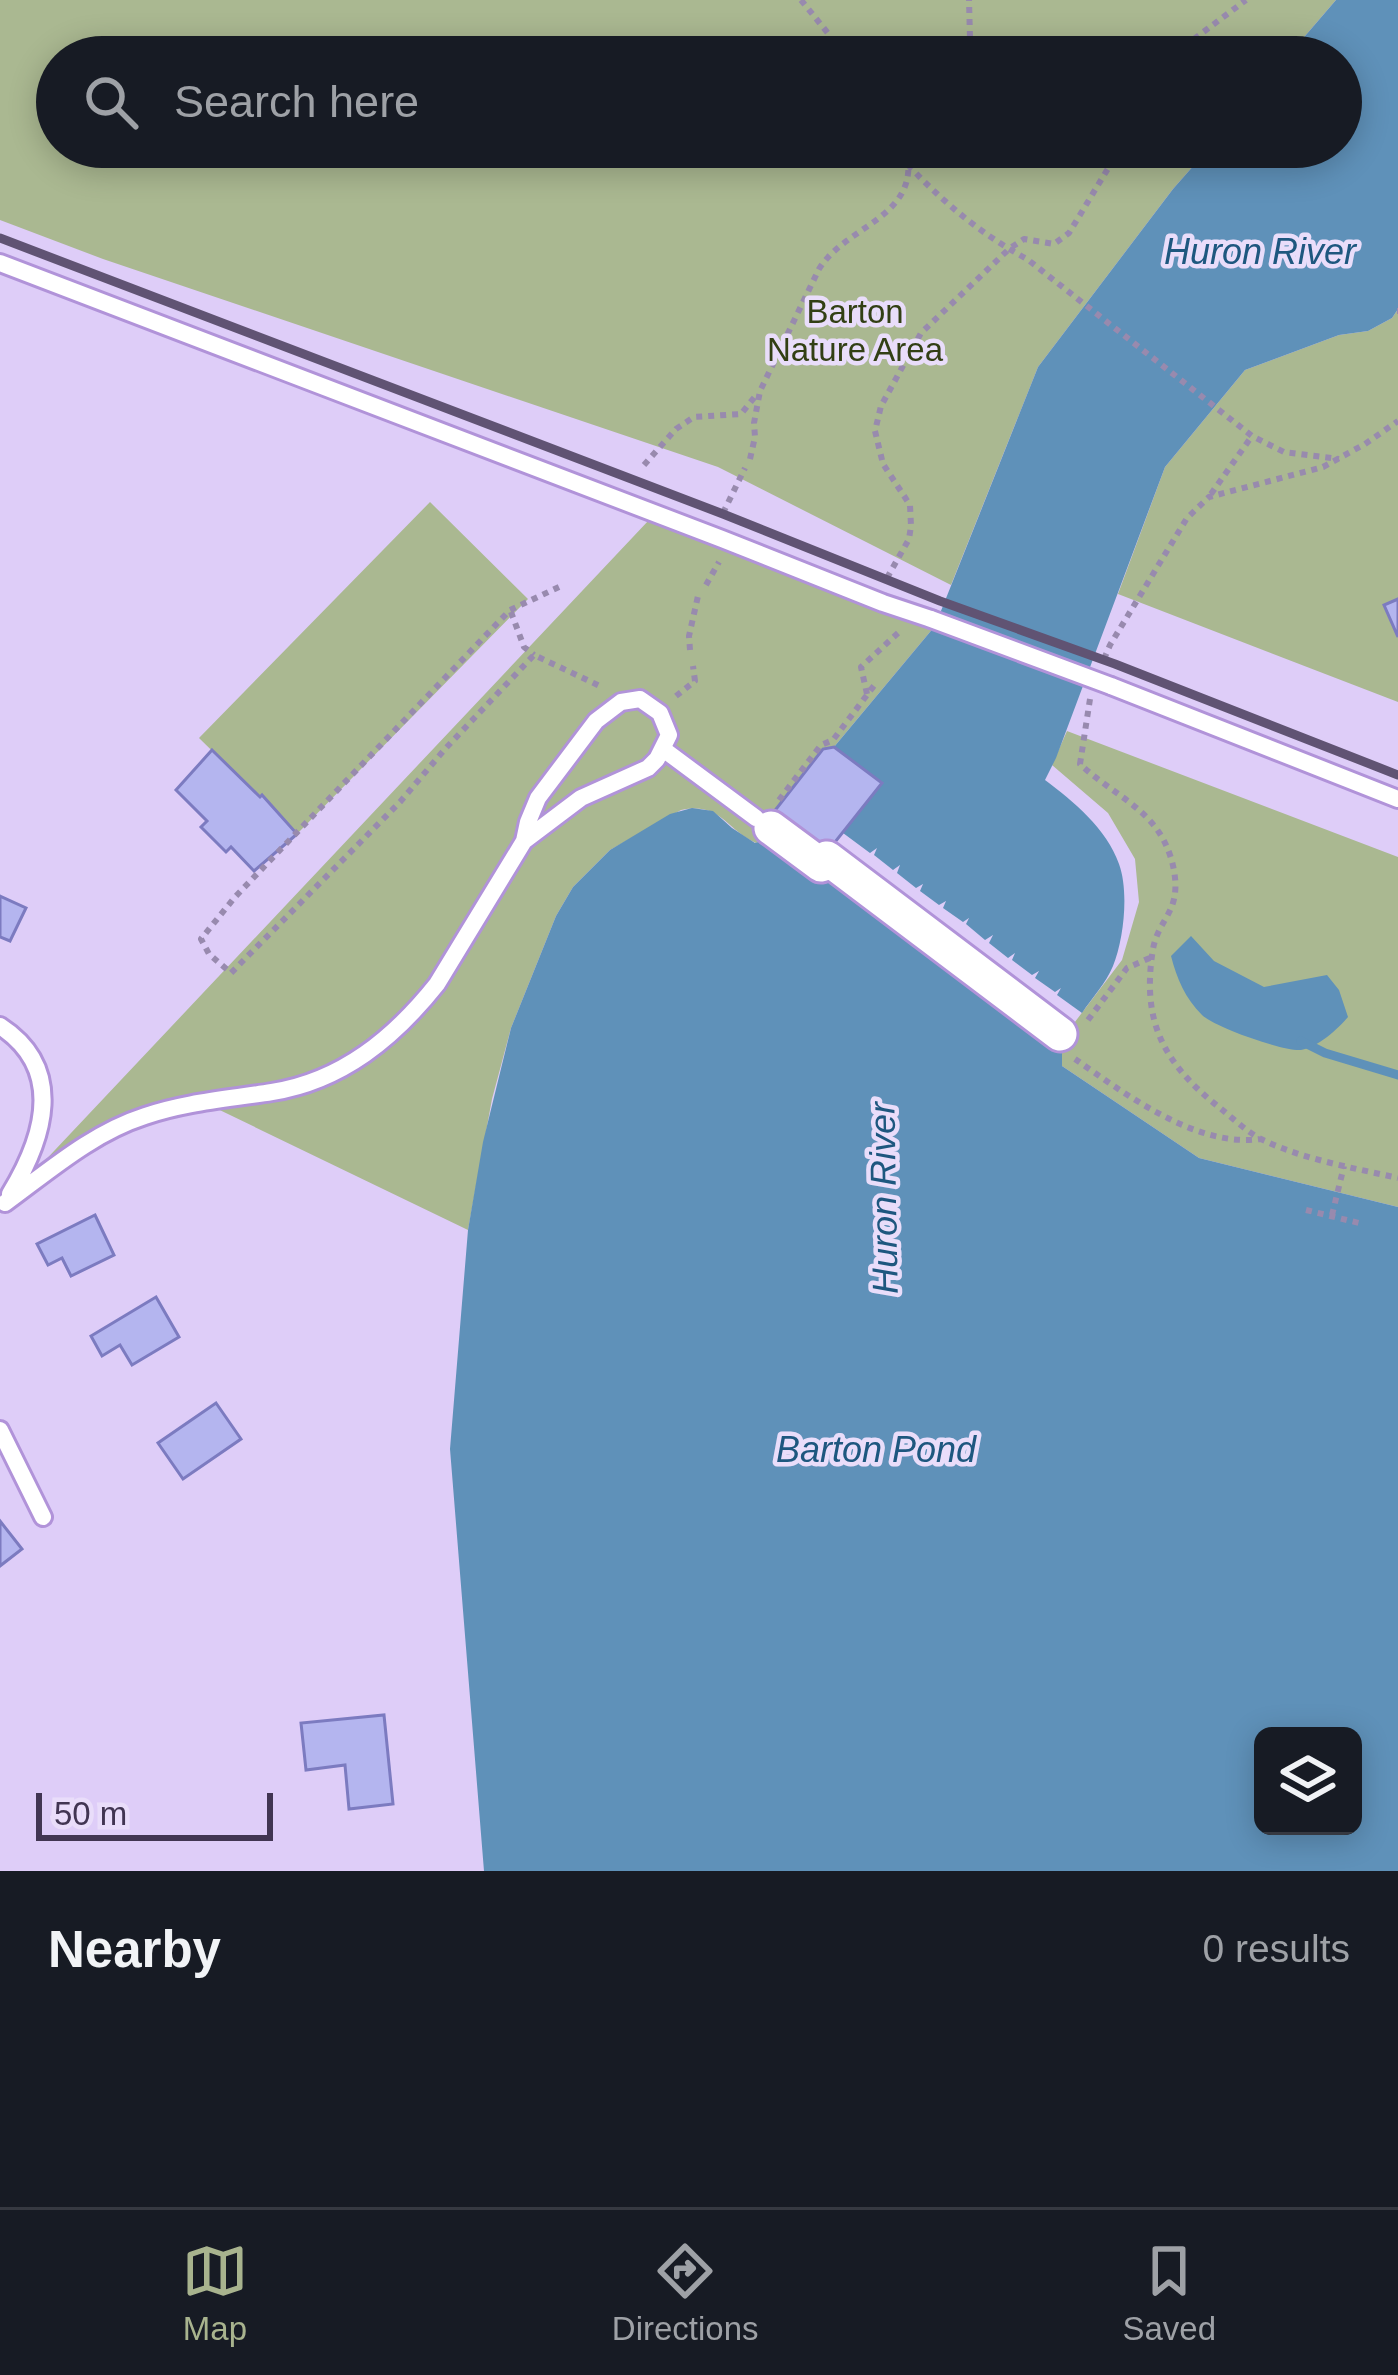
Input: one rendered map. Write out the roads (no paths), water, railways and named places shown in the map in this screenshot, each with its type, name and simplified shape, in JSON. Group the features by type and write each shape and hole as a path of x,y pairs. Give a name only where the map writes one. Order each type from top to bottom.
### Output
{"street":[{"path":"770,814 821,865 827,858 1067,1040"}],"lane":[{"path":"0,263 1398,799"},
{"path":"3,1205 119,1126 176,1107 304,1084 379,1046 437,984 524,842 538,798 596,721 626,701 640,699 657,710 669,735 648,767 581,798 524,842"},
{"path":"664,749 770,814"},
{"path":"0,1026 29,1053 40,1077 44,1107 32,1154 3,1205"},
{"path":"0,1430 43,1517"}],"water":[{"name":"Huron River","path":"1336,0 1398,0 1398,309 1392,318 1368,331 1339,335 1245,370 1165,467 1045,780 1098,828 1114,851 1122,875 1124,915 1117,955 1082,1013 1057,995 1061,988 1055,992 1035,978 1039,971 1032,975 1012,960 1015,953 1008,958 989,943 993,935 985,940 966,924 969,918 963,922 943,908 946,901 939,905 920,891 923,884 916,888 897,873 900,865 893,870 874,855 877,848 870,853 843,833 882,783 834,747 935,626 1038,367 1192,168 1362,168 1362,36 1305,36"},
{"name":"Barton Pond","path":"692,808 713,811 755,843 773,827 1062,1039 1062,1066 1199,1158 1398,1207 1398,1871 484,1871 450,1449 468,1230 483,1142 511,1028 556,916 573,887 610,850 670,814"},
{"path":"1191,936 1214,961 1264,987 1327,975 1339,990 1348,1017 1321,1041 1301,1050 1266,1043 1209,1020 1186,995 1171,956"}],"waterway":[{"path":"1301,1041 1398,1075"}],"railway":[{"path":"0,238 1398,775"}],"park label":[{"name":"Barton Nature Area","path":"855,330"}]}
